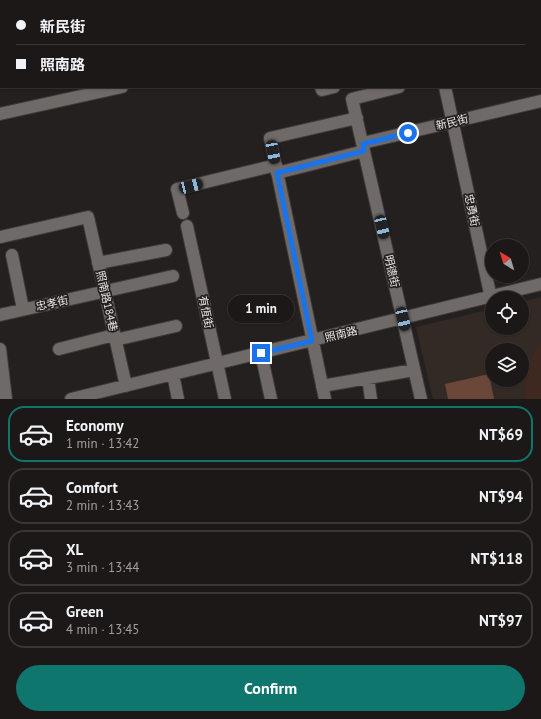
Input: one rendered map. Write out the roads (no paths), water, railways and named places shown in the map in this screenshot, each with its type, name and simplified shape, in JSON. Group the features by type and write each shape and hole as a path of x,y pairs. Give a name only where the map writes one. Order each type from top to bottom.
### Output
{"street":[{"path":"0,114 117,88"},
{"path":"321,88 322,90 330,88"},
{"name":"明德街","path":"396,88 352,99 421,399"},
{"name":"忠勇街","path":"445,88 489,291"},
{"name":"新民街","path":"183,213 177,189 276,169 364,147 452,122 541,101"},
{"path":"325,399 270,138 357,118"},
{"name":"照南路184巷","path":"1,237 88,217 126,386"},
{"name":"有恆街","path":"187,226 225,399"},
{"path":"98,263 166,250"},
{"path":"12,255 23,309"},
{"name":"忠孝街","path":"0,315 173,276"},
{"name":"照南路","path":"516,291 541,284"},
{"name":"照南路","path":"70,399 101,395 126,386 173,374 485,299"},
{"path":"59,349 176,326"},
{"path":"0,349 6,399"},
{"path":"261,353 272,399"},
{"path":"322,386 414,370"},
{"path":"173,374 178,399"},
{"path":"368,378 372,399"}]}
